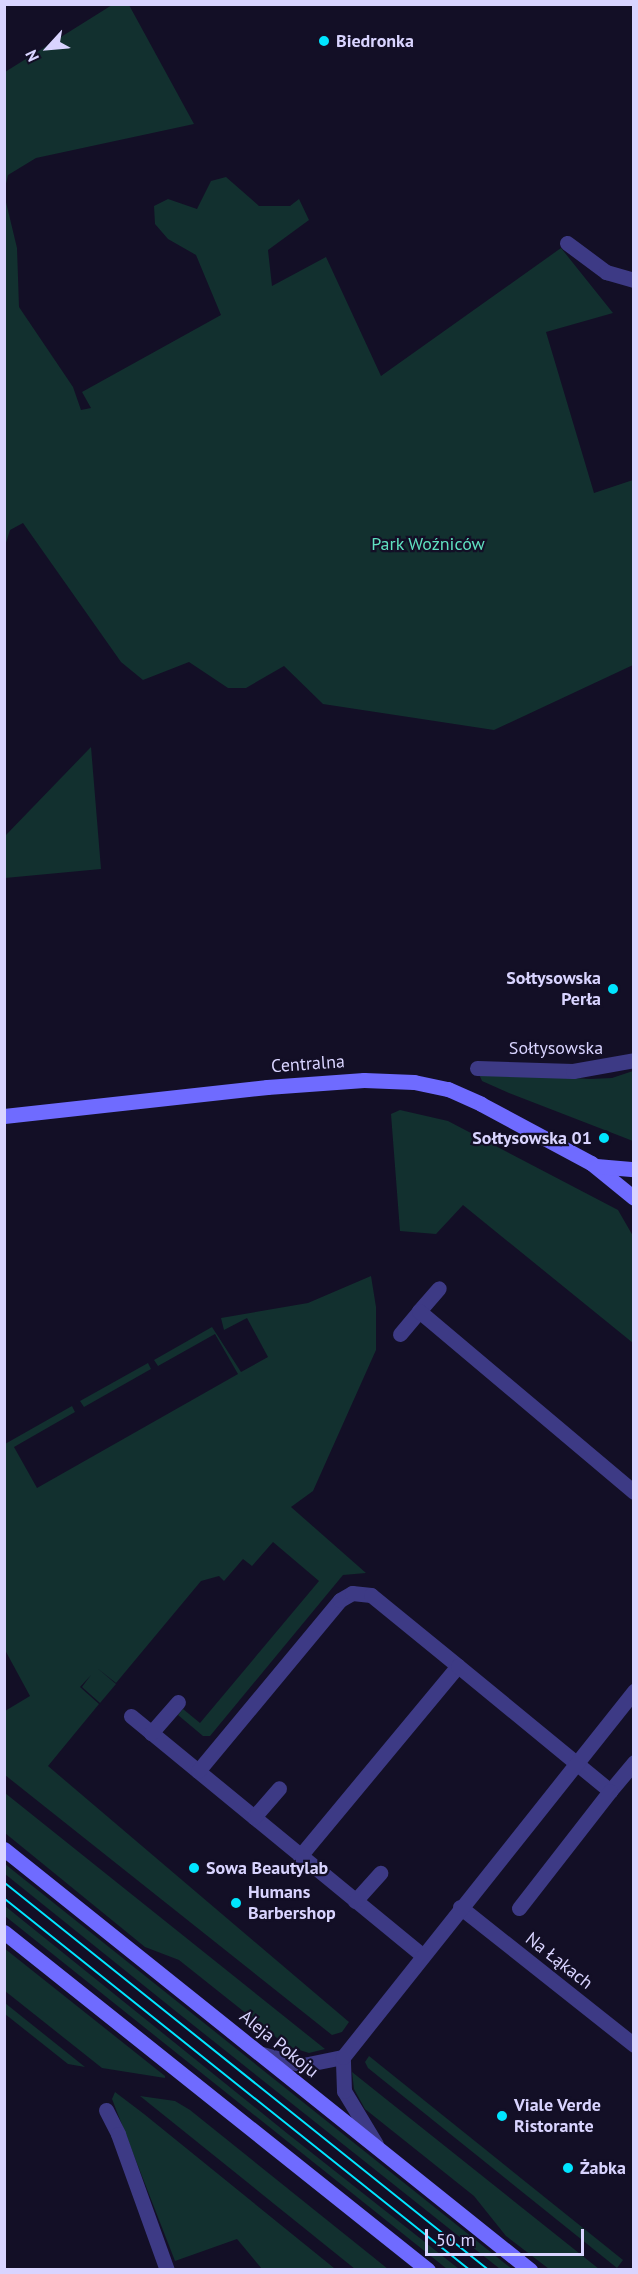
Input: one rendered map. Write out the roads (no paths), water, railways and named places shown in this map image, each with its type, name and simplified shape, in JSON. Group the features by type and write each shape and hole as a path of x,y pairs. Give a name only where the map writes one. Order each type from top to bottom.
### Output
{"main road":[{"name":"Centralna","path":"4,1116 267,1087 364,1080 414,1082 470,1098 596,1166 633,1198"},
{"name":"Centralna","path":"596,1166 633,1169"},
{"name":"Aleja Pokoju","path":"4,1849 530,2270"},
{"path":"4,1932 428,2270"}],"street":[{"path":"567,243 606,272 633,280"},
{"name":"Sołtysowska","path":"477,1068 573,1071 633,1060"},
{"path":"400,1334 439,1288"},
{"path":"419,1311 633,1492"},
{"path":"198,1771 340,1600 352,1593 371,1595 610,1791"},
{"path":"300,1856 458,1666"},
{"path":"383,2153 344,2091 344,2056 633,1691"},
{"path":"151,1733 178,1702"},
{"path":"131,1716 422,1955"},
{"path":"519,1908 633,1762"},
{"path":"254,1817 279,1788"},
{"path":"355,1901 380,1873"},
{"name":"Na Łąkach","path":"460,1907 633,2045"},
{"path":"260,2054 303,2065 344,2056"},
{"path":"106,2110 118,2134 167,2270"}],"tram line":[{"path":"4,1882 489,2270"},
{"path":"4,1898 470,2270"}],"place":[{"name":"Biedronka","path":"324,41"},
{"name":"Sołtysowska Perła","path":"613,989"},
{"name":"Sołtysowska 01","path":"604,1138"},
{"name":"Sowa Beautylab","path":"194,1868"},
{"name":"Humans Barbershop","path":"236,1903"},
{"name":"Viale Verde Ristorante","path":"502,2116"},
{"name":"Żabka","path":"568,2168"}],"park label":[{"name":"Park Woźniców","path":"428,544"}]}
